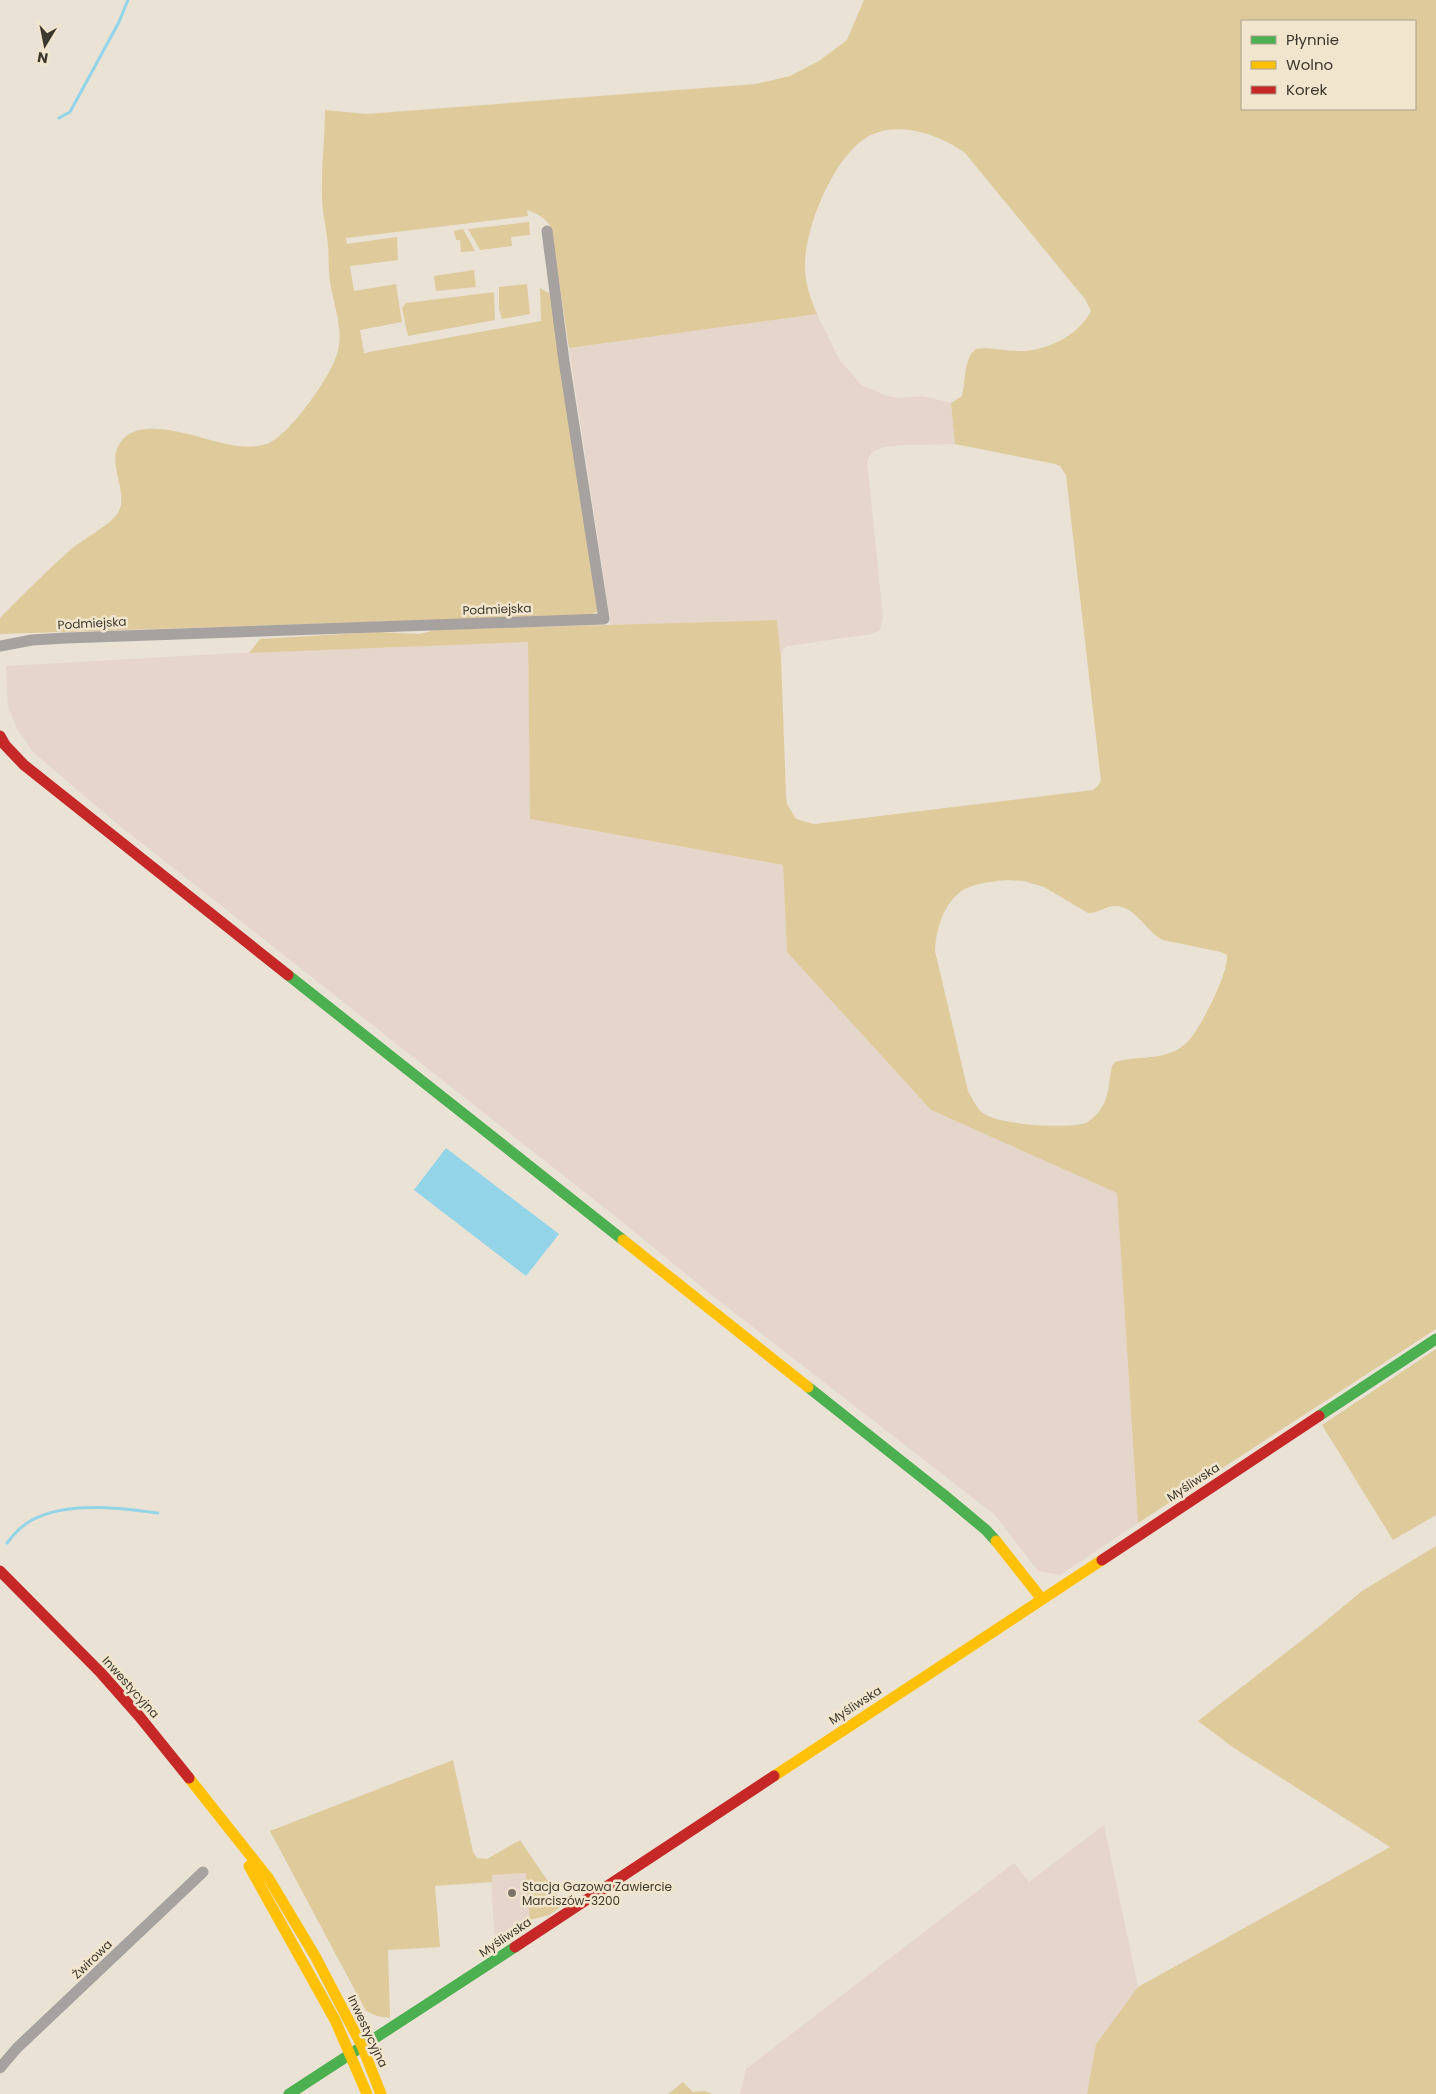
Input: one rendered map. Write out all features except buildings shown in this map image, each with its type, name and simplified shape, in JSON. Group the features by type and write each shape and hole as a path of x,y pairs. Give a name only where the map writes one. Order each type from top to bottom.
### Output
{"street":[{"name":"Podmiejska","path":"0,646 32,640 66,638 604,619 564,360 547,231"},
{"path":"0,736 5,746 24,765 944,1495 986,1530 1005,1551 1041,1598"},
{"name":"Myśliwska","path":"289,2094 1436,1339"},
{"name":"Inwestycyjna","path":"0,1572 101,1673 133,1709 167,1749 229,1832 278,1893 315,1956 362,2046 381,2094"},
{"name":"Inwestycyjna","path":"229,1832 335,2020 367,2094"},
{"name":"Żwirowa","path":"0,2068 17,2048 203,1872"}],"shaded area":[{"path":"864,0 1436,0 1436,1329 1138,1523 1117,1193 931,1110 787,952 783,865 530,819 528,642 249,653 260,639 378,632 420,634 435,630 777,620 781,658 786,794 787,804 796,819 814,824 1093,790 1101,781 1066,475 1060,466 1055,464 955,444 951,403 962,396 967,364 976,349 1023,351 1042,348 1071,334 1086,320 1091,311 1085,299 965,153 955,146 932,136 920,132 895,129 871,135 858,144 845,157 824,193 816,213 806,251 806,279 817,314 569,348 551,228 544,219 535,213 527,210 528,216 346,238 347,244 397,237 398,260 350,266 354,291 396,284 402,322 360,330 364,353 541,321 540,288 552,295 598,608 597,612 589,615 0,634 0,618 68,552 108,523 118,513 121,495 116,455 118,446 125,437 136,431 163,429 236,446 265,445 278,437 298,417 327,376 337,354 340,337 330,282 322,203 325,110 366,114 756,84 790,76 819,61 847,40","holes":["994,881 1024,881 1044,887 1088,913 1111,906 1122,907 1129,910 1163,940 1221,952 1227,955 1224,973 1214,998 1190,1039 1179,1049 1168,1054 1115,1062 1112,1066 1106,1099 1100,1110 1086,1123 1051,1126 1021,1124 995,1118 986,1115 980,1110 968,1091 935,951 940,922 949,904 963,890"]},
{"path":"529,222 530,235 511,237 512,246 480,250 468,229"},
{"path":"463,229 475,251 461,252 460,240 456,240 454,231"},
{"path":"474,270 476,287 436,291 434,276"},
{"path":"527,284 530,314 502,319 499,309 499,287"},
{"path":"494,292 495,320 408,336 402,308 406,303"},
{"path":"817,314 839,359 861,385 887,396 898,398 922,396 951,403 955,444 884,447 872,452 867,461 883,618 880,630 871,634 787,646 783,649 781,657 777,620 611,625 569,348"},
{"path":"528,642 530,819 783,865 787,952 931,1110 1117,1193 1138,1523 1060,1575 1038,1571 995,1515 713,1296 620,1220 115,822 33,752 18,730 8,707 6,666 238,653"},
{"path":"1436,1349 1436,1515 1393,1540 1322,1425"},
{"path":"1436,1546 1436,2094 1087,2094 1096,2044 1138,1987 1390,1847 1234,1748 1198,1721 1362,1591"},
{"path":"453,1760 473,1852 477,1858 487,1859 520,1840 564,1905 549,1915 530,1920 526,1873 492,1875 492,1882 435,1886 440,1947 388,1950 390,2018 377,2016 366,2011 270,1831"},
{"path":"1104,1825 1138,1987 1096,2044 1087,2094 740,2094 746,2069 1014,1863 1029,1882"},
{"path":"527,1873 530,1920 495,1943 491,1875"},
{"path":"683,2082 693,2092 704,2091 713,2094 668,2094"}],"water":[{"path":"446,1148 559,1234 526,1276 414,1190"}],"waterway":[{"path":"59,118 70,112 119,22 128,0"},
{"path":"7,1543 28,1522 46,1514 62,1510 111,1508 158,1513"}],"traffic: fast":[{"path":"288,975 623,1240"},
{"path":"1319,1416 1436,1339"},
{"path":"808,1387 944,1495 986,1530 996,1541"},
{"path":"289,2094 515,1947"}],"traffic: slow":[{"path":"623,1240 808,1387"},
{"path":"996,1541 1041,1598"},
{"path":"774,1776 1102,1560"},
{"path":"189,1778 269,1879 315,1956 362,2046 381,2094"},
{"path":"249,1866 335,2020 367,2094"}],"traffic: jam":[{"path":"0,736 5,745 24,765 288,975"},
{"path":"1102,1560 1319,1416"},
{"path":"0,1571 101,1673 139,1716 189,1778"},
{"path":"515,1947 774,1776"}],"place":[{"name":"Stacja Gazowa Zawiercie Marciszów-3200","path":"512,1893"}]}
